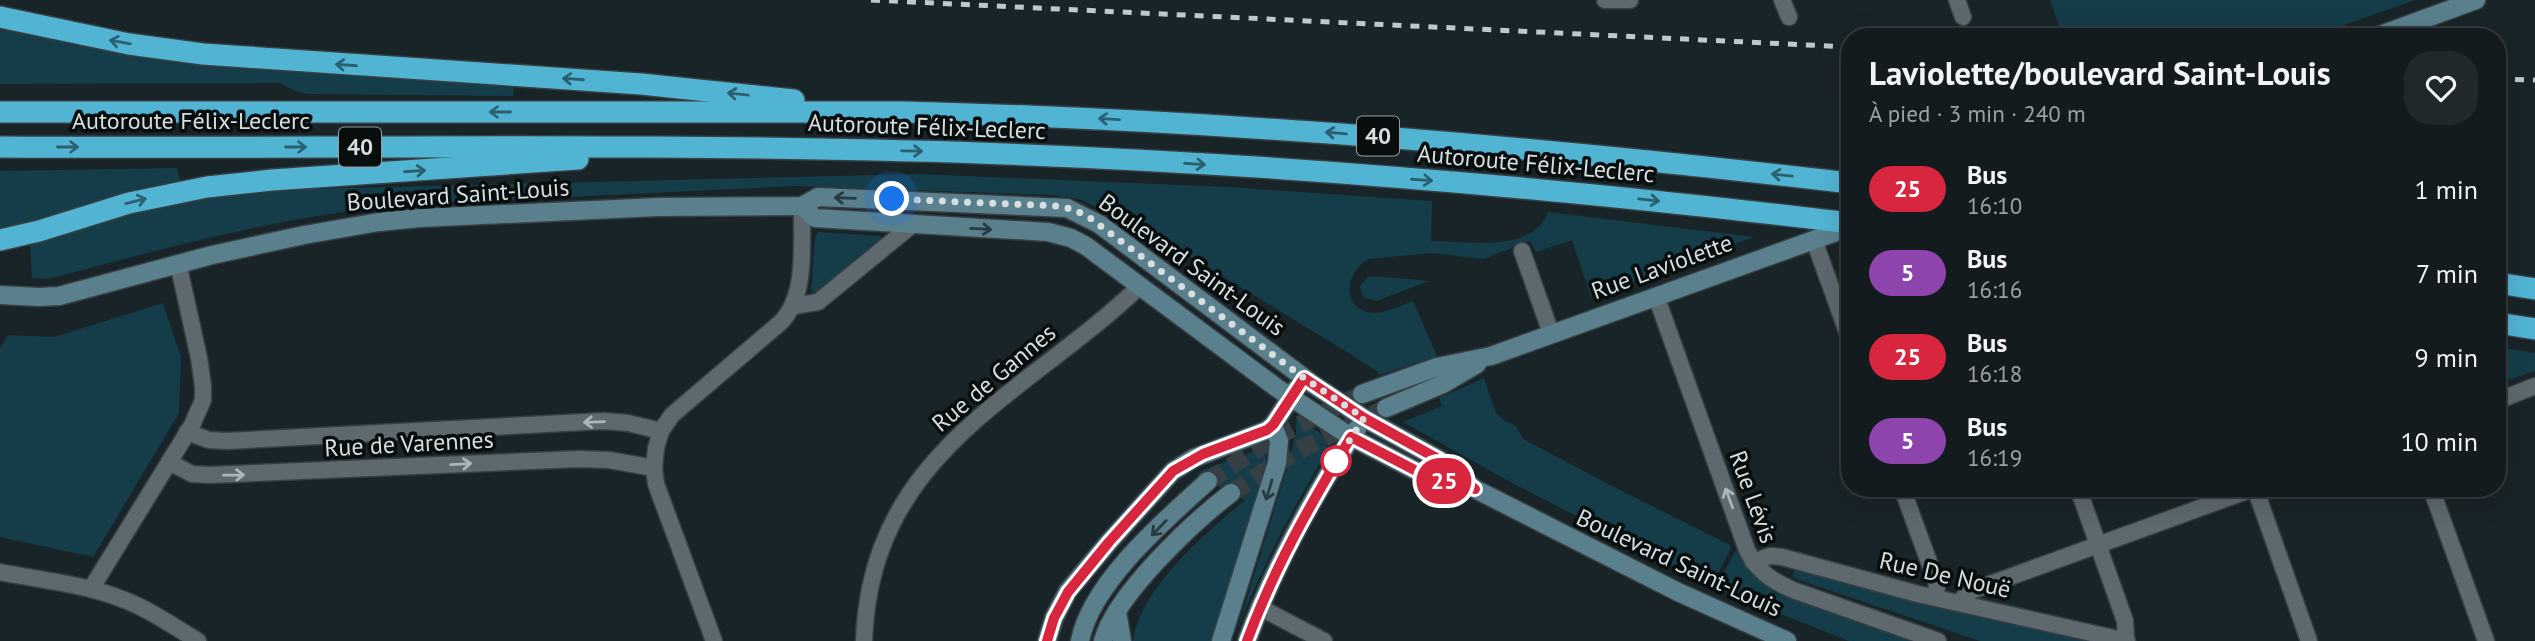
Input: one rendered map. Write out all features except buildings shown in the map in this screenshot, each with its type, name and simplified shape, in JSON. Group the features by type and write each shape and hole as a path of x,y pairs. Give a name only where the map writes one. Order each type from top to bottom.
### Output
{"highway":[{"path":"0,18 118,42 213,55 641,84 904,112"},
{"name":"Autoroute Félix-Leclerc","path":"1,112 904,112 1096,119 1323,132 1577,153 1841,182"},
{"name":"Autoroute Félix-Leclerc","path":"0,146 721,148 976,153 1216,165 1570,192 1841,224"},
{"path":"0,240 39,231 129,203 222,185 721,148"},
{"path":"2506,284 2535,289"},
{"path":"2506,324 2535,329"}],"street":[{"path":"1605,0 1630,0"},
{"path":"1783,0 1789,17"},
{"path":"1957,0 1964,17"},
{"path":"2400,28 2476,0"},
{"name":"Boulevard Saint-Louis","path":"0,295 59,296 178,264 314,233 420,218 702,206 802,206 818,197 1058,206 1075,210 1099,224 1304,378 1364,418 1440,460 1475,489 1678,592 1787,641"},
{"path":"714,641 659,492 654,468 656,448 662,431 679,408 780,323 793,306 799,286 802,206"},
{"name":"Boulevard Saint-Louis","path":"802,206 815,218 1064,235 1086,247 1290,397 1351,437 1430,478 1475,489"},
{"path":"793,306 818,302 912,225"},
{"name":"Rue Laviolette","path":"1386,408 1443,384 1491,356 1841,229"},
{"path":"1814,240 1841,315"},
{"path":"1522,251 1551,333"},
{"path":"91,589 187,432 203,400 200,358 178,264"},
{"name":"Rue de Gannes","path":"864,641 872,584 884,542 903,503 926,471 969,424 1140,286"},
{"name":"Rue Lévis","path":"1656,296 1753,562 1766,576 1793,590 1938,641"},
{"name":"Rue Laviolette","path":"1362,394 1437,367 1491,356"},
{"path":"1047,641 1054,618 1068,592 1173,471 1188,461 1255,436 1273,425 1304,378"},
{"path":"2506,397 2535,386"},
{"path":"1247,641 1259,607 1307,510 1364,418"},
{"name":"Rue de Varennes","path":"187,432 209,440 227,441 604,421 628,423 662,431"},
{"path":"1221,641 1277,463 1279,441 1273,425"},
{"name":"Rue de Varennes","path":"169,462 192,474 210,475 587,459 654,468"},
{"path":"1080,641 1088,614 1102,590 1168,518 1208,481"},
{"path":"1104,641 1117,611 1177,542 1231,493"},
{"path":"1905,497 1937,584 1936,597"},
{"path":"2081,497 2126,626 2127,641"},
{"path":"1959,602 1972,591 2230,497"},
{"path":"2258,497 2309,641"},
{"path":"2434,497 2486,641"},
{"name":"Rue De Nouë","path":"1753,562 1779,556 1936,597 2127,641"},
{"path":"0,572 91,589 118,597 145,609 198,641"},
{"path":"1259,607 1324,641"},
{"path":"1117,611 1122,641"}],"shaded area":[{"path":"2050,0 2415,0 2336,28 2060,28"},
{"path":"0,25 514,84 513,96 309,94 279,83 0,84"},
{"path":"177,168 180,181 134,191 0,230 0,171"},
{"path":"918,174 1227,187 1432,201 1431,241 1479,243 1514,240 1540,225 1548,212 1754,237 1591,297 1572,240 1536,252 1530,241 1483,259 1432,253 1369,259 1362,263 1352,277 1352,300 1364,311 1376,313 1413,301 1437,356 1379,375 1352,355 1158,237 1149,246 1089,203 1052,195 795,186 406,205 315,216 181,245 48,279 32,278 30,246 137,210 196,197 269,190"},
{"path":"818,232 882,237 815,293 811,291 815,238"},
{"path":"1368,277 1429,281 1376,301 1363,297 1360,286"},
{"path":"163,303 181,357 179,413 93,557 0,537 0,348 8,335 54,337"},
{"path":"2506,348 2535,353 2535,371 2506,381"},
{"path":"1484,378 1496,413 1516,426 1523,439 1730,545 1731,548 1712,585 1514,484 1403,422 1442,406 1439,398"},
{"path":"1296,418 1326,437 1326,446 1329,448 1279,538 1237,631 1286,471 1296,433"},
{"path":"1255,451 1263,452 1267,466 1212,641 1133,641 1138,621 1161,582 1194,545 1245,500 1197,475 1203,470"},
{"path":"1736,550 1756,578 1775,593 1910,641 1849,641 1716,588"},
{"path":"1794,570 2088,641 1980,641 1799,580 1793,577"}],"tunnel":[{"path":"1208,481 1277,436 1362,394"},
{"path":"1231,493 1295,452 1386,408"}],"railway":[{"path":"871,0 1841,47"},
{"path":"2506,79 2535,80"}],"bus line":[{"name":"25","path":"1047,641 1054,618 1068,592 1173,471 1203,454 1267,430 1304,378 1364,418 1440,460 1475,489 1430,478 1351,437 1297,528 1268,587 1247,641"}],"route":[{"path":"892,199 1058,206 1075,210 1090,218 1304,378 1364,418 1333,466 1336,461"}]}
